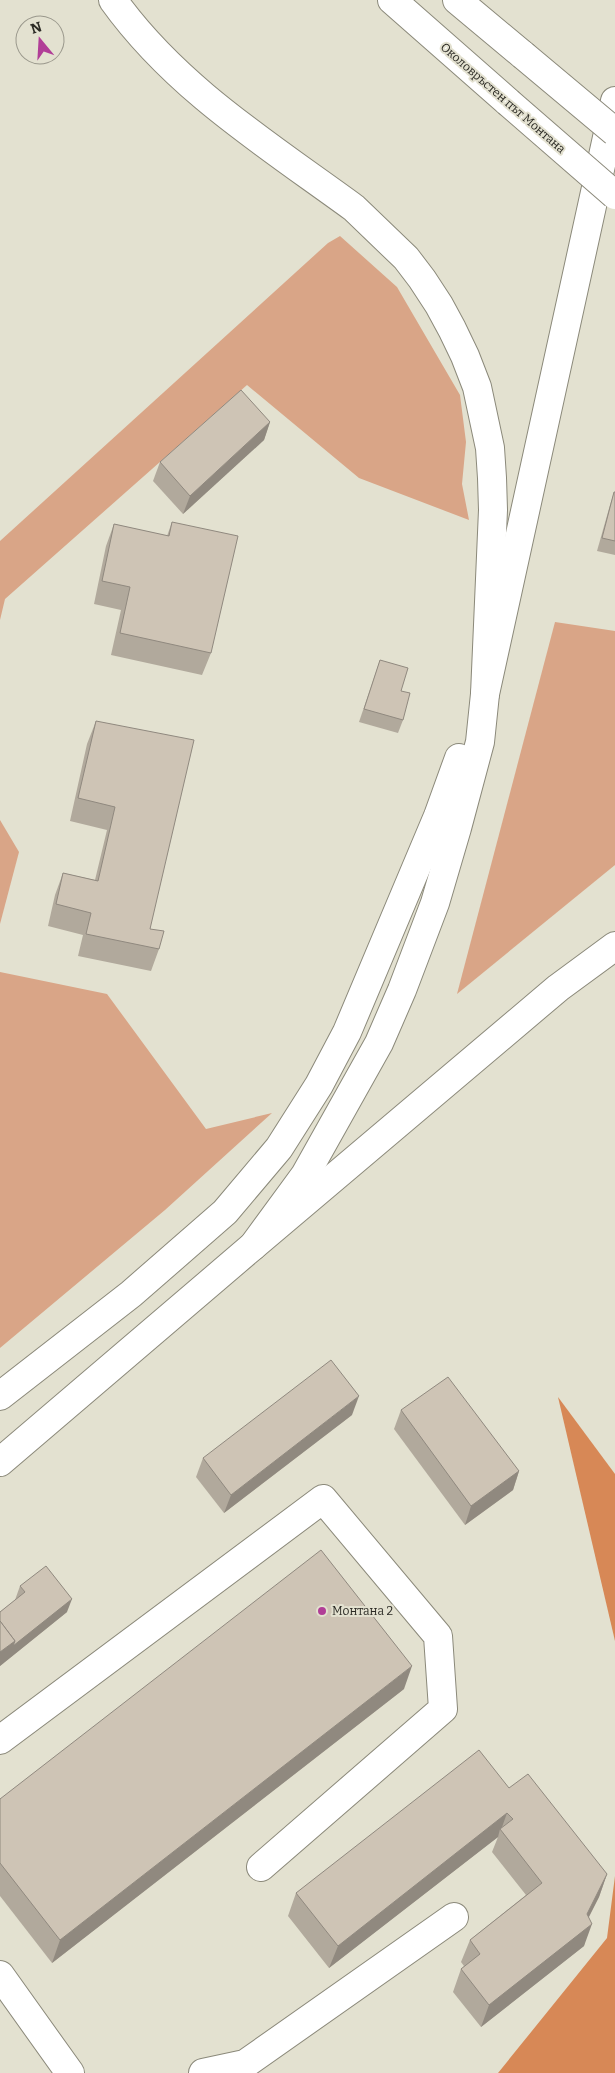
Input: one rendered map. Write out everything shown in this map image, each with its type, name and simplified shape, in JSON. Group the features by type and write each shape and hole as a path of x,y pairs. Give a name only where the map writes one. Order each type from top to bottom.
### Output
{"main road":[{"path":"113,0 134,29 158,55 210,103 354,208 406,258 439,305 465,356 477,387 490,448 493,510 485,694 480,742 435,903 402,990 379,1043 305,1175 253,1246"},
{"name":"Околовръстен път Монтана","path":"392,0 615,194"},
{"path":"457,0 615,132"},
{"path":"472,0 523,55"},
{"path":"0,1396 131,1294 225,1212 280,1148 320,1085 347,1032 438,816 464,744 485,694 615,101"},
{"path":"0,1470 10,1454 253,1246 558,988 615,946"},
{"path":"0,1740 323,1499 438,1636 443,1709 261,1867"},
{"path":"203,2073 245,2064 454,1917"},
{"path":"0,1975 9,2008 70,2073"}],"shaded area":[{"path":"340,236 397,287 460,395 466,442 462,484 469,520 359,478 247,385 5,599 0,620 0,541 328,243"},
{"path":"555,622 615,631 615,865 457,994"},
{"path":"0,820 19,852 0,924"},
{"path":"0,972 107,994 206,1129 272,1113 165,1210 0,1348"},
{"path":"558,1397 615,1474 615,1641"},
{"path":"615,1876 615,2073 498,2073 607,1938"}],"building":[{"path":"241,390 270,422 190,496 160,462"},
{"path":"615,492 615,541 602,538"},
{"path":"172,522 238,536 211,653 120,633 130,587 102,581 114,524 169,536"},
{"path":"380,660 408,668 401,691 410,693 403,720 364,709"},
{"path":"96,721 194,740 150,929 164,931 159,949 86,934 91,913 56,904 63,873 98,881 115,807 78,798"},
{"path":"331,1360 359,1396 231,1495 203,1458"},
{"path":"448,1377 519,1471 471,1506 401,1410"},
{"path":"321,1550 412,1666 60,1940 0,1863 0,1799"},
{"path":"46,1566 72,1599 13,1646 15,1641 0,1621 0,1612 25,1592 20,1586"},
{"path":"0,1621 15,1641 0,1652"},
{"path":"479,1750 509,1788 528,1774 607,1874 587,1914 592,1924 489,2005 461,1969 480,1954 470,1940 542,1883 500,1829 513,1819 507,1813 338,1946 296,1893"}],"place":[{"name":"Монтана 2","path":"322,1611"}]}
